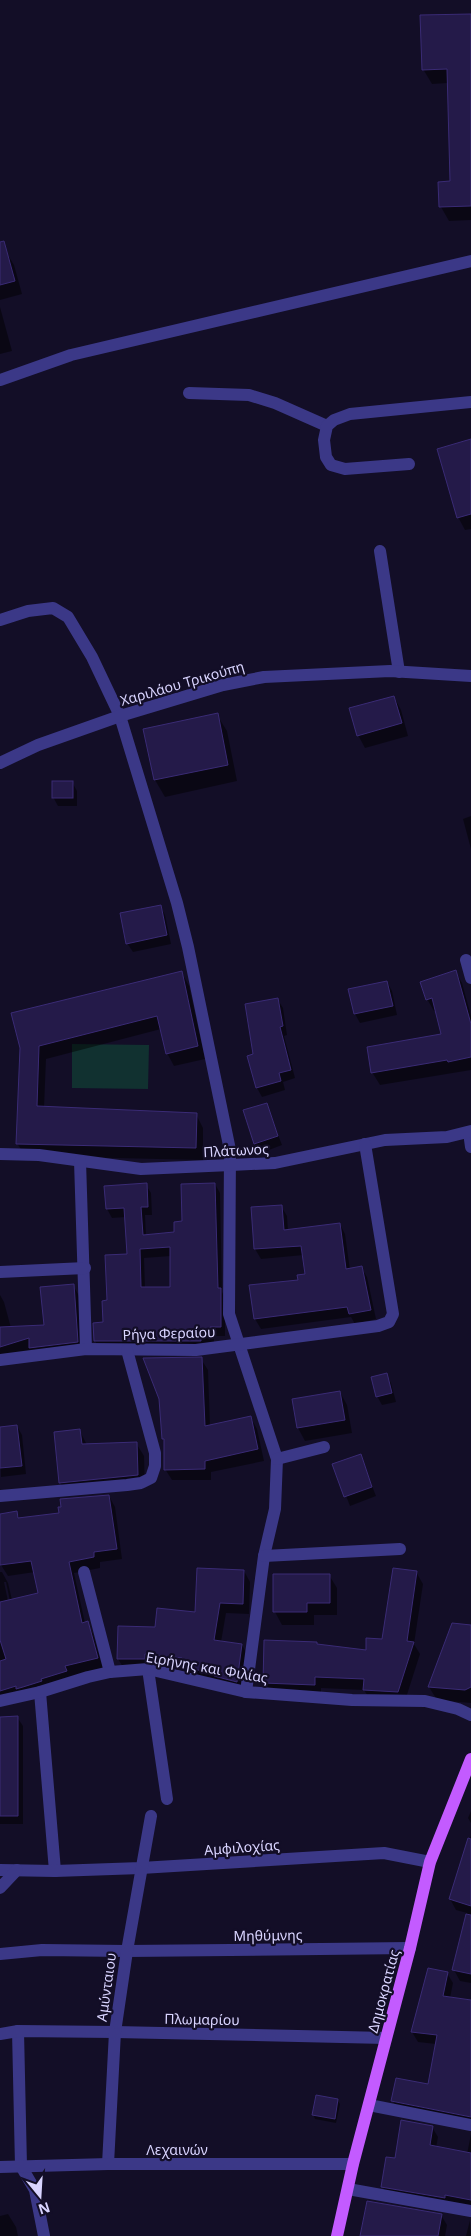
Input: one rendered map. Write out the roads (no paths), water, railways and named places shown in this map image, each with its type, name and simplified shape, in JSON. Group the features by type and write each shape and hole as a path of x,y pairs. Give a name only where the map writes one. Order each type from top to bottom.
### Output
{"main road":[{"name":"Δημοκρατίας","path":"337,2236 353,2164 410,1948 430,1862 471,1759"}],"street":[{"path":"0,380 71,355 471,261"},
{"path":"189,393 249,395 275,403 326,426"},
{"path":"409,464 345,470 331,464 326,456 324,440 326,426 334,420 350,414 471,402"},
{"path":"380,551 399,672"},
{"path":"0,620 28,611 53,608 68,617 92,657 120,716 186,938 228,1135 231,1166 229,1314 237,1343 277,1459 275,1509 264,1556 246,1692"},
{"name":"Χαριλάου Τρικούπη","path":"0,763 38,745 120,716 223,685 264,677 399,672 471,676"},
{"path":"466,960 471,978"},
{"path":"470,1131 471,1147"},
{"name":"Πλάτωνος","path":"0,1154 39,1155 141,1169 231,1166 301,1159 385,1140 447,1137 470,1131"},
{"name":"Ρήγα Φεραίου","path":"0,1360 86,1349 196,1350 237,1343 378,1326 388,1322 393,1314 364,1144"},
{"path":"80,1161 85,1268 86,1349"},
{"path":"0,1272 85,1268"},
{"path":"0,1496 128,1485 141,1483 151,1478 155,1466 154,1453 128,1350"},
{"path":"277,1459 324,1447"},
{"path":"264,1556 400,1549"},
{"path":"84,1572 110,1672"},
{"path":"148,1669 167,1799"},
{"name":"Ειρήνης και Φιλίας","path":"0,1701 110,1672 148,1669 246,1692 352,1700 425,1701 458,1708 471,1715"},
{"path":"40,1692 54,1871"},
{"name":"Αμύνταιου","path":"108,2164 115,2032 126,1951 151,1816"},
{"name":"Αμφιλοχίας","path":"0,1870 54,1871 141,1868 384,1852 430,1862"},
{"path":"0,1888 18,1870"},
{"name":"Μηθύμνης","path":"0,1954 42,1950 410,1948"},
{"path":"18,2031 21,2166 35,2190 44,2236"},
{"name":"Πλωμαρίου","path":"0,2034 18,2031 115,2032 386,2038"},
{"path":"369,2105 471,2125"},
{"name":"Λεχαινών","path":"0,2168 108,2164 353,2164"},
{"path":"348,2190 471,2211"}]}
